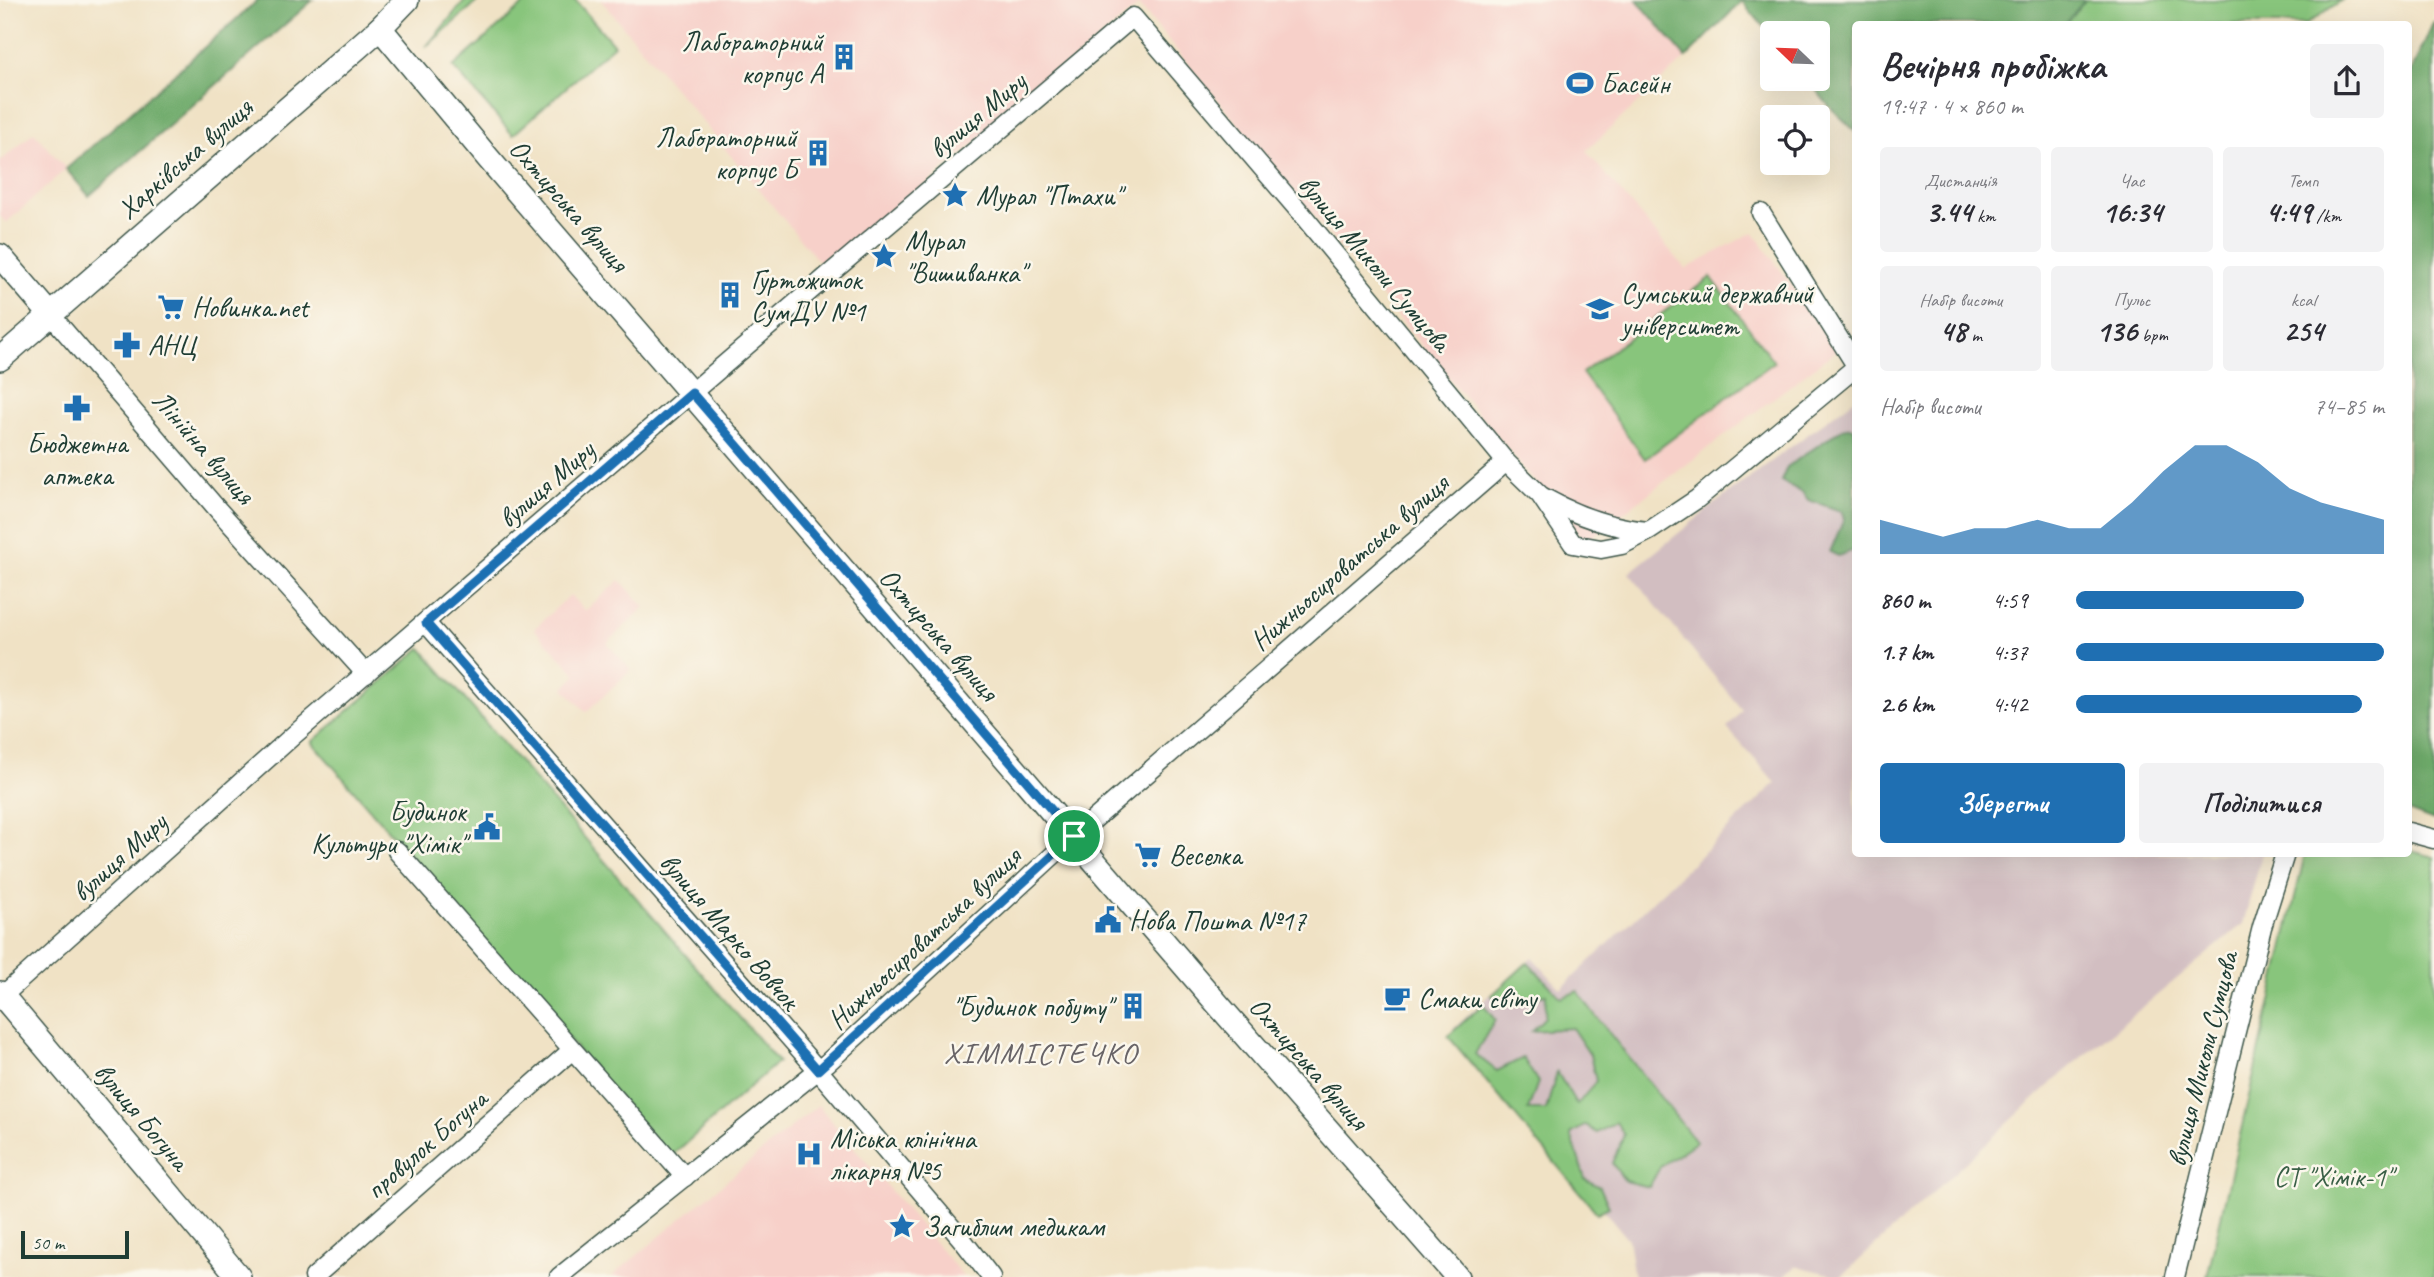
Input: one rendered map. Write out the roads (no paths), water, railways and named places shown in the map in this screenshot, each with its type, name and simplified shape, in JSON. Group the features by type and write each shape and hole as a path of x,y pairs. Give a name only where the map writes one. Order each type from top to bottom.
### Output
{"main road":[{"name":"Харківська вулиця","path":"0,359 380,28 407,0"},
{"name":"Охтирська вулиця","path":"380,28 488,158 1457,1277"},
{"name":"Лінійна вулиця","path":"0,256 50,314"},
{"name":"вулиця Богуна","path":"1,996 239,1277"}],"street":[{"name":"вулиця Миру","path":"1,996 295,734 1133,17"},
{"name":"вулиця Миколи Сумцова","path":"1133,17 1300,212 1506,462 1540,495 1573,544 1601,549 1622,545 1649,531"},
{"path":"1761,213 1852,361"},
{"name":"Лінійна вулиця","path":"50,314 219,511 366,674"},
{"path":"1540,495 1565,509 1623,528 1649,531 1698,499 1852,369"},
{"name":"Нижньосироватська вулиця","path":"559,1277 818,1070 1074,836 1506,462"},
{"name":"вулиця Марко Вовчок","path":"426,623 818,1070 991,1277"},
{"path":"2412,833 2434,839"},
{"path":"397,851 685,1177"},
{"name":"вулиця Миколи Сумцова","path":"2175,1277 2262,927 2284,857"},
{"name":"провулок Богуна","path":"314,1277 571,1051"}],"place":[{"name":"Лабораторний корпус А","path":"844,57"},
{"name":"Басейн","path":"1580,83"},
{"name":"Лабораторний корпус Б","path":"818,153"},
{"name":"Мурал \"Птахи\"","path":"955,195"},
{"name":"Мурал \"Вишиванка\"","path":"884,256"},
{"name":"Гуртожиток СумДУ №1","path":"730,295"},
{"name":"Новинка.net","path":"171,307"},
{"name":"Сумський державний університет","path":"1600,309"},
{"name":"АНЦ","path":"127,345"},
{"name":"Бюджетна аптека","path":"77,408"},
{"name":"Будинок Культури \"Хімік\"","path":"487,827"},
{"name":"Веселка","path":"1148,855"},
{"name":"Нова Пошта №17","path":"1108,920"},
{"name":"Смаки світу","path":"1397,998"},
{"name":"\"Будинок побуту\"","path":"1133,1006"},
{"name":"Міська клінічна лікарня №5","path":"809,1154"},
{"name":"Загиблим медикам","path":"902,1226"}],"district":[{"name":"ХІММІСТЕЧКО","path":"1041,1053"}],"park label":[{"name":"СТ \"Хімік-1\"","path":"2333,1176"}]}
